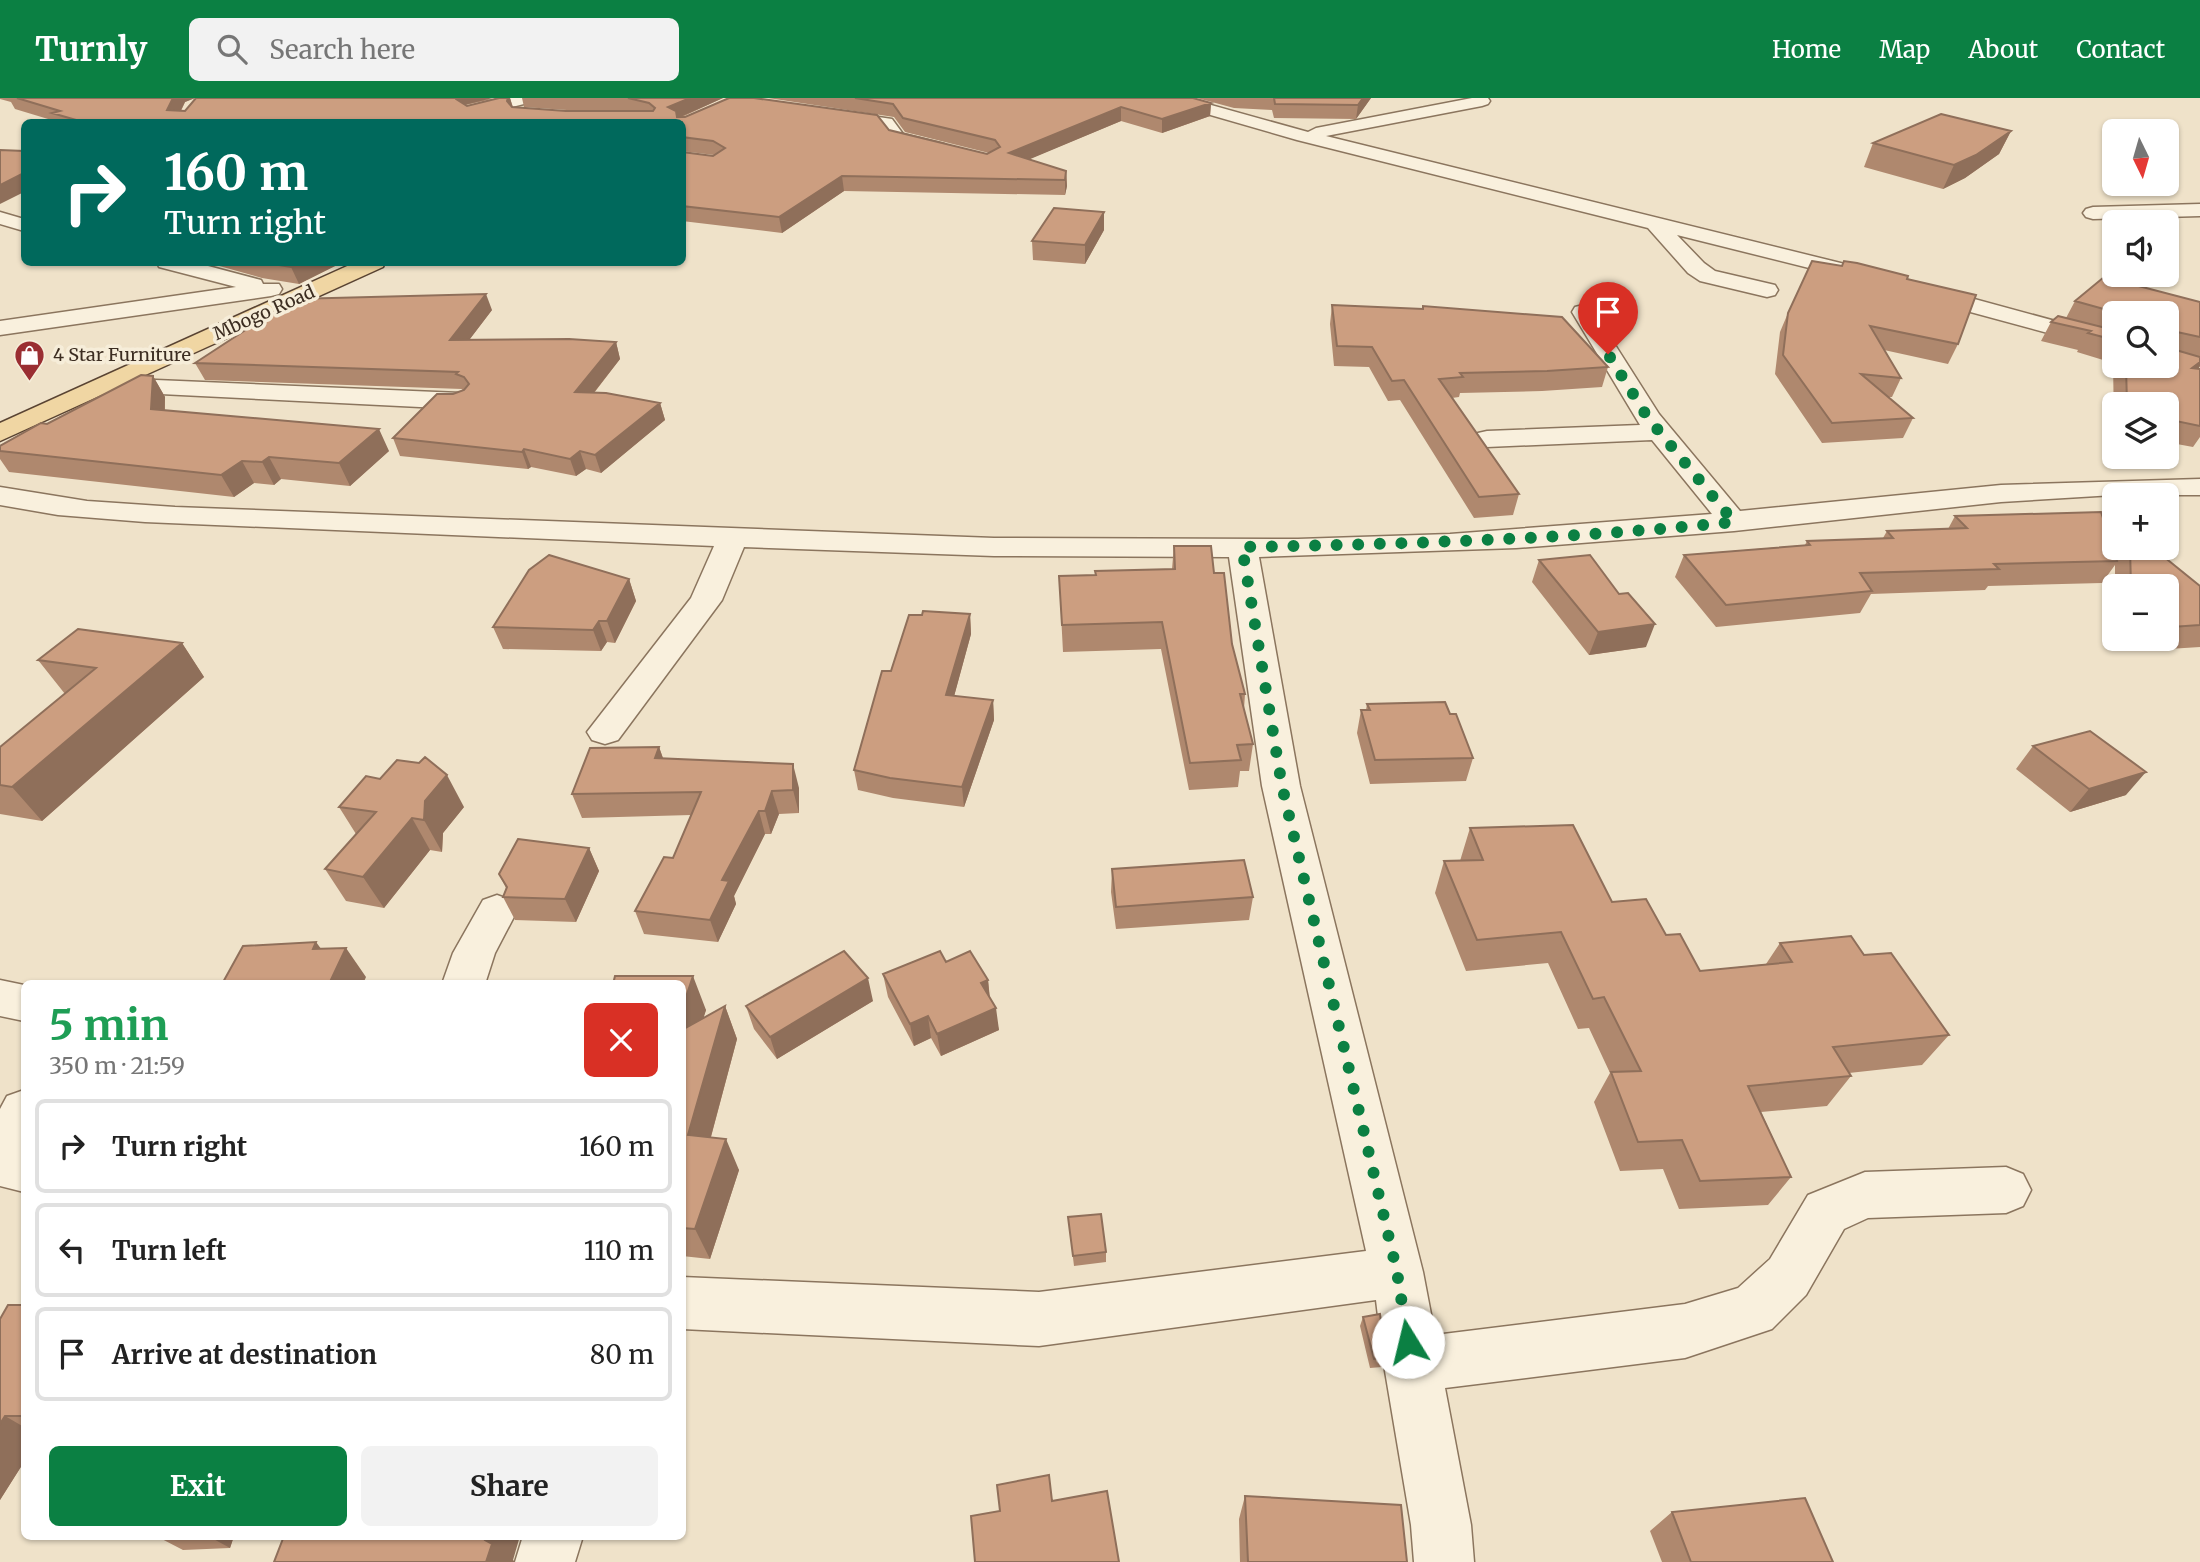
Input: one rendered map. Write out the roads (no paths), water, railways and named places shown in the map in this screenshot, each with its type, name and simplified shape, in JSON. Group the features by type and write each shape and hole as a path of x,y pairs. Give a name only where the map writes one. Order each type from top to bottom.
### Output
{"main road":[{"name":"Mbogo Road","path":"0,433 366,266"}],"street":[{"path":"1168,98 1303,136 1880,280"},
{"path":"1303,136 1482,101"},
{"path":"471,112 528,109"},
{"path":"815,113 886,123 897,138 950,151"},
{"path":"2093,213 2200,210"},
{"path":"0,218 21,224"},
{"path":"1655,224 1696,268 1708,276 1767,290"},
{"path":"182,266 303,295"},
{"path":"1906,287 2102,341"},
{"path":"0,328 271,289"},
{"path":"1583,312 1660,432 1734,522"},
{"path":"103,386 460,401"},
{"path":"1487,439 1660,432"},
{"path":"0,496 35,504 123,513 924,545 1242,547 1448,543 1633,532 1977,495 2200,487"},
{"path":"606,732 705,600 733,537"},
{"path":"1242,547 1282,786 1397,1272 1411,1365 1441,1525 1444,1562"},
{"path":"464,980 474,953 497,911"},
{"path":"0,998 21,1002"},
{"path":"21,1116 10,1136 2,1165 21,1169"},
{"path":"1411,1365 1685,1331 1753,1310 1788,1277 1826,1212 1855,1199 1865,1195 2006,1190"},
{"path":"686,1306 1039,1319 1397,1272"},
{"path":"545,1562 552,1540"}],"place":[{"name":"4 Star Furniture","path":"30,382"}]}
